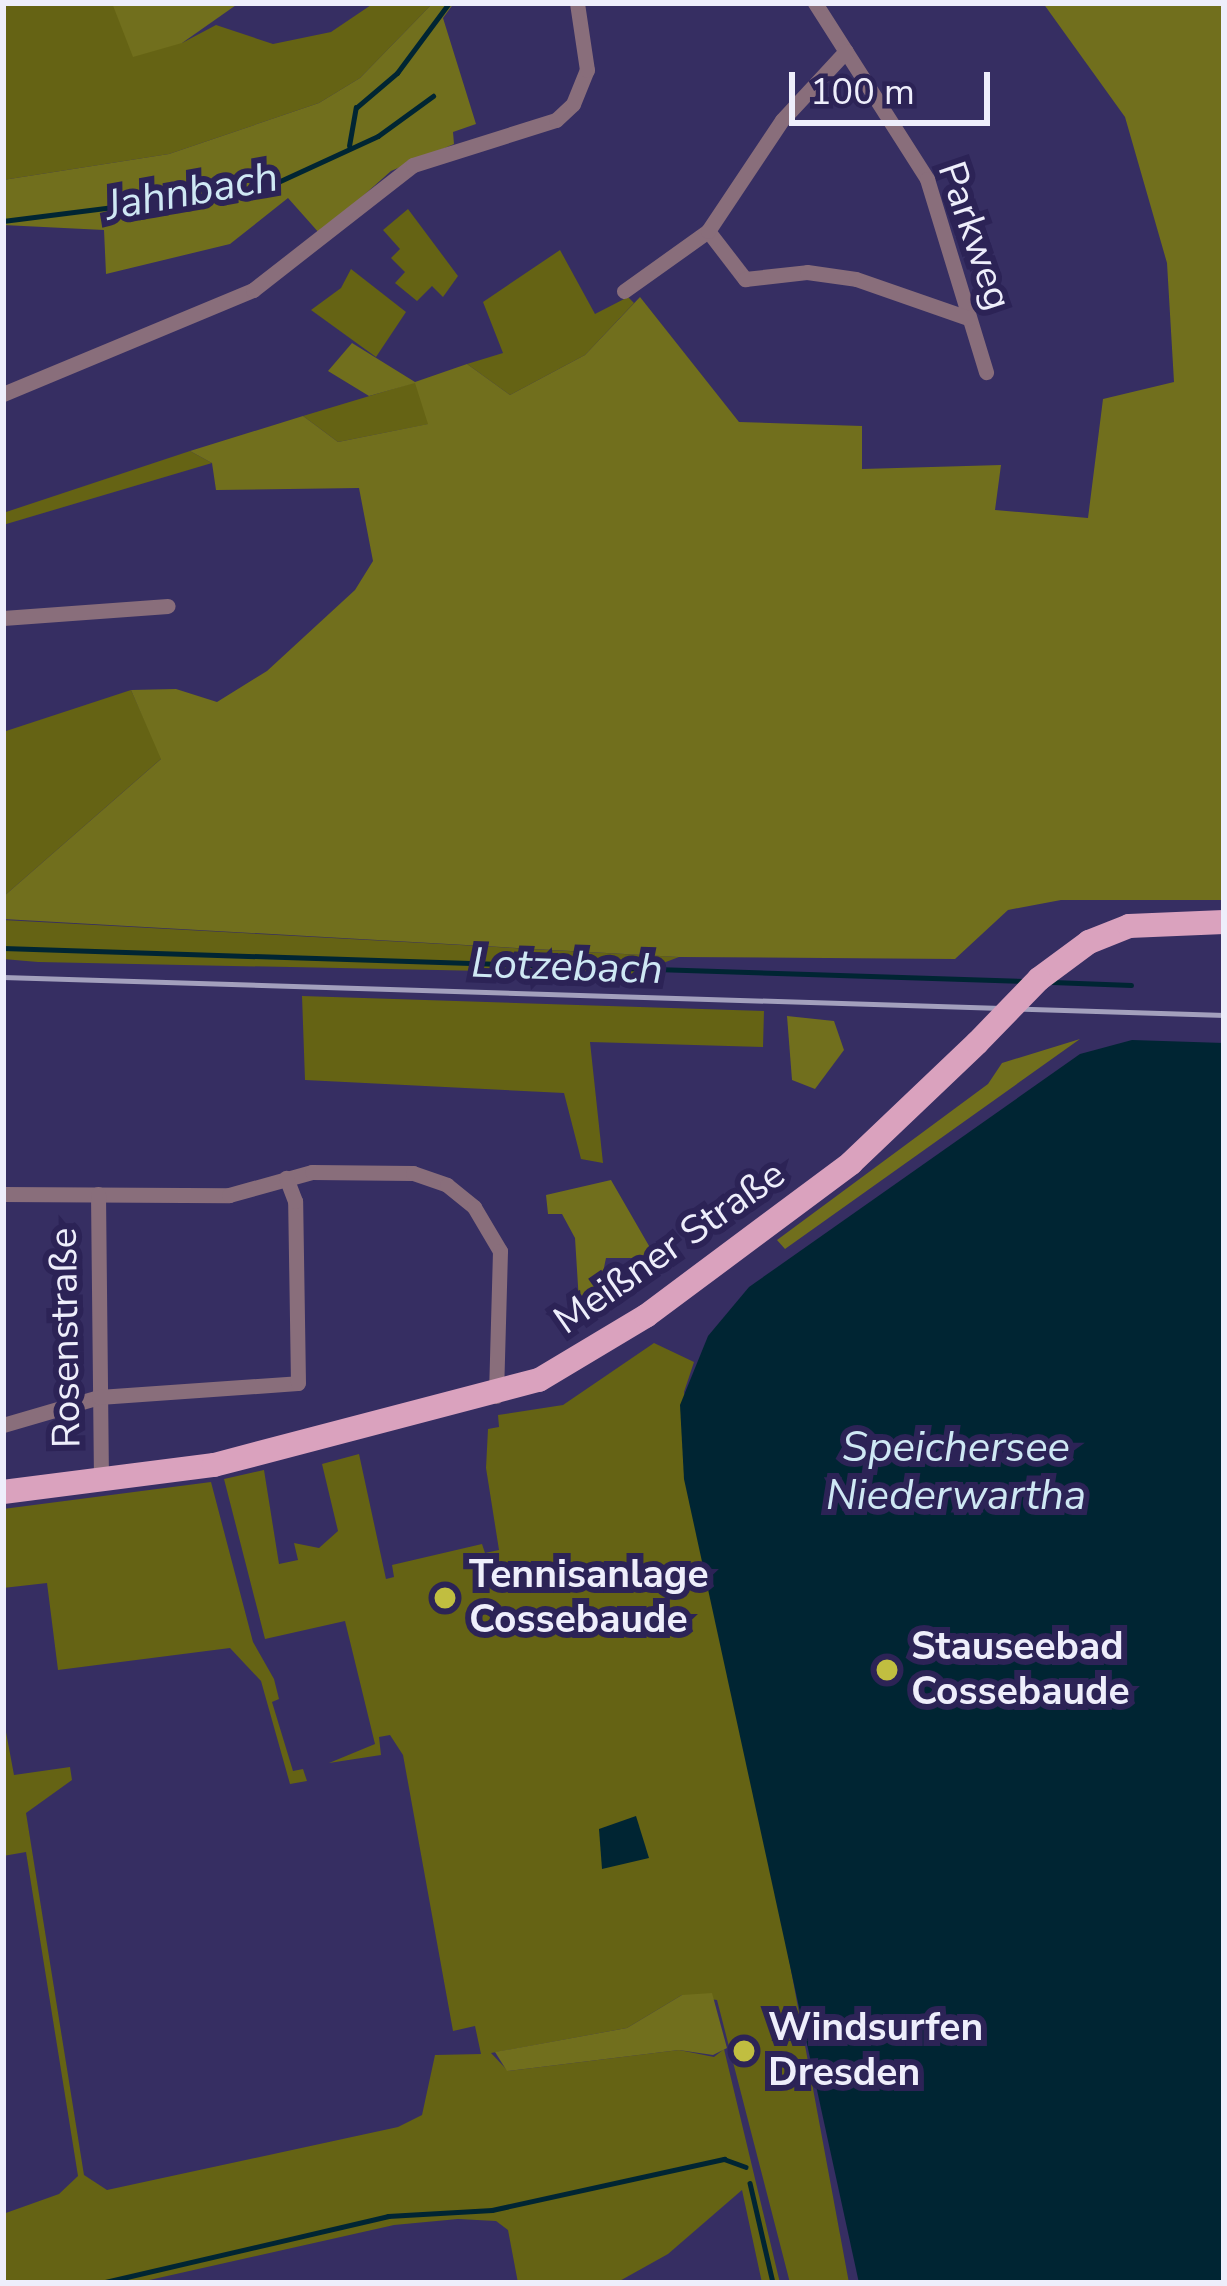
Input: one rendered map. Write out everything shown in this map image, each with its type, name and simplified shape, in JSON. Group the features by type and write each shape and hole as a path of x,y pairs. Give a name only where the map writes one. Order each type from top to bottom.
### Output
{"main road":[{"name":"Meißner Straße","path":"3,1492 214,1466 496,1396 572,1364 646,1316 851,1163 1039,979 1089,942 1130,926 1224,922"}],"street":[{"path":"3,394 265,283 413,165 556,120 573,104 587,70 577,3"},
{"name":"Parkweg","path":"815,3 926,179 986,372"},
{"path":"624,291 708,232 782,121 846,51"},
{"path":"708,232 731,271 746,279 807,272 856,279 968,318"},
{"path":"3,618 168,605"},
{"path":"3,1194 229,1195 286,1178 413,1173 447,1185 474,1207 500,1251 496,1396"},
{"path":"3,1425 99,1397 298,1383 295,1201 286,1178"},
{"name":"Rosenstraße","path":"98,1194 101,1482"}],"shaded area":[{"path":"3,3 112,3 182,43 216,25 273,44 331,32 374,3 433,3 360,78 319,103 169,154 3,180"},
{"path":"112,3 239,3 182,43 133,57"},
{"path":"433,3 454,3 443,18 476,124 453,132 454,144 391,171 320,234 288,198 230,244 106,274 104,230 3,225 3,180 169,154 319,103 360,78"},
{"path":"1043,3 1224,3 1224,900 1061,900 1008,910 955,959 679,957 3,919 3,897 161,759 131,690 176,689 217,702 267,671 355,590 373,561 359,488 216,490 212,463 190,451 303,416 338,442 428,424 415,383 369,396 328,371 352,343 415,382 467,364 510,395 585,355 640,297 739,422 862,426 862,469 1001,465 995,510 1088,518 1103,399 1174,382 1167,263 1125,117"},
{"path":"408,209 458,276 443,297 432,286 417,301 395,283 405,272 391,258 400,249 383,230"},
{"path":"560,250 595,314 628,297 634,303 585,355 510,395 467,364 503,353 483,302"},
{"path":"351,269 406,312 376,357 311,310 341,288"},
{"path":"416,382 429,424 338,442 303,416"},
{"path":"190,451 212,463 3,525 3,513"},
{"path":"131,690 162,758 3,897 3,732"},
{"path":"3,920 679,957 634,974 38,962 3,959"},
{"path":"302,996 764,1011 763,1047 590,1042 603,1163 581,1159 564,1093 305,1080"},
{"path":"787,1016 834,1021 844,1050 815,1089 792,1080"},
{"path":"1080,1039 785,1249 777,1240 988,1084 1002,1063"},
{"path":"611,1180 656,1258 606,1258 595,1311 580,1318 575,1238 562,1214 548,1214 546,1195"},
{"path":"654,1343 694,1362 684,1392 849,2283 790,2283 717,2000 682,1995 627,2028 491,2053 508,2071 679,2050 714,2057 724,2049 780,2283 762,2283 742,2190 668,2254 616,2283 518,2283 508,2230 496,2221 458,2219 394,2225 136,2283 3,2283 3,2214 59,2194 78,2176 26,1852 3,1856 3,1716 14,1775 70,1767 72,1780 26,1813 84,2175 107,2190 398,2127 422,2115 435,2055 481,2054 475,2026 453,2031 403,1755 390,1735 379,1737 381,1755 329,1763 375,1744 345,1621 265,1639 224,1479 264,1470 279,1564 298,1560 294,1543 319,1548 338,1531 322,1464 359,1454 386,1579 394,1577 392,1565 482,1544 485,1553 499,1550 486,1468 488,1429 499,1427 498,1415 563,1405"},
{"path":"211,1482 253,1642 274,1679 279,1699 272,1702 293,1771 303,1769 307,1781 290,1784 261,1681 230,1648 58,1670 47,1583 3,1588 3,1509"},
{"path":"712,1993 727,2048 713,2055 679,2050 507,2071 495,2052 627,2028 682,1995"}],"water":[{"name":"Speichersee Niederwartha","path":"1132,1040 1224,1043 1224,2283 859,2283 684,1479 680,1405 708,1336 749,1287 1080,1054"},
{"path":"636,1816 649,1858 602,1869 599,1829"}],"waterway":[{"path":"349,146 356,108 397,73 449,3"},
{"name":"Jahnbach","path":"3,221 265,188 378,136 433,96"},
{"name":"Lotzebach","path":"3,948 1022,981"},
{"name":"Lotzebach","path":"1052,982 1131,985"},
{"path":"101,2283 388,2216 492,2210 724,2159 746,2167"},
{"path":"750,2183 773,2283"}],"railway":[{"path":"3,977 1224,1015"}],"place":[{"name":"Tennisanlage Cossebaude","path":"445,1598"},
{"name":"Stauseebad Cossebaude","path":"887,1670"},
{"name":"Windsurfen Dresden","path":"744,2051"}]}
